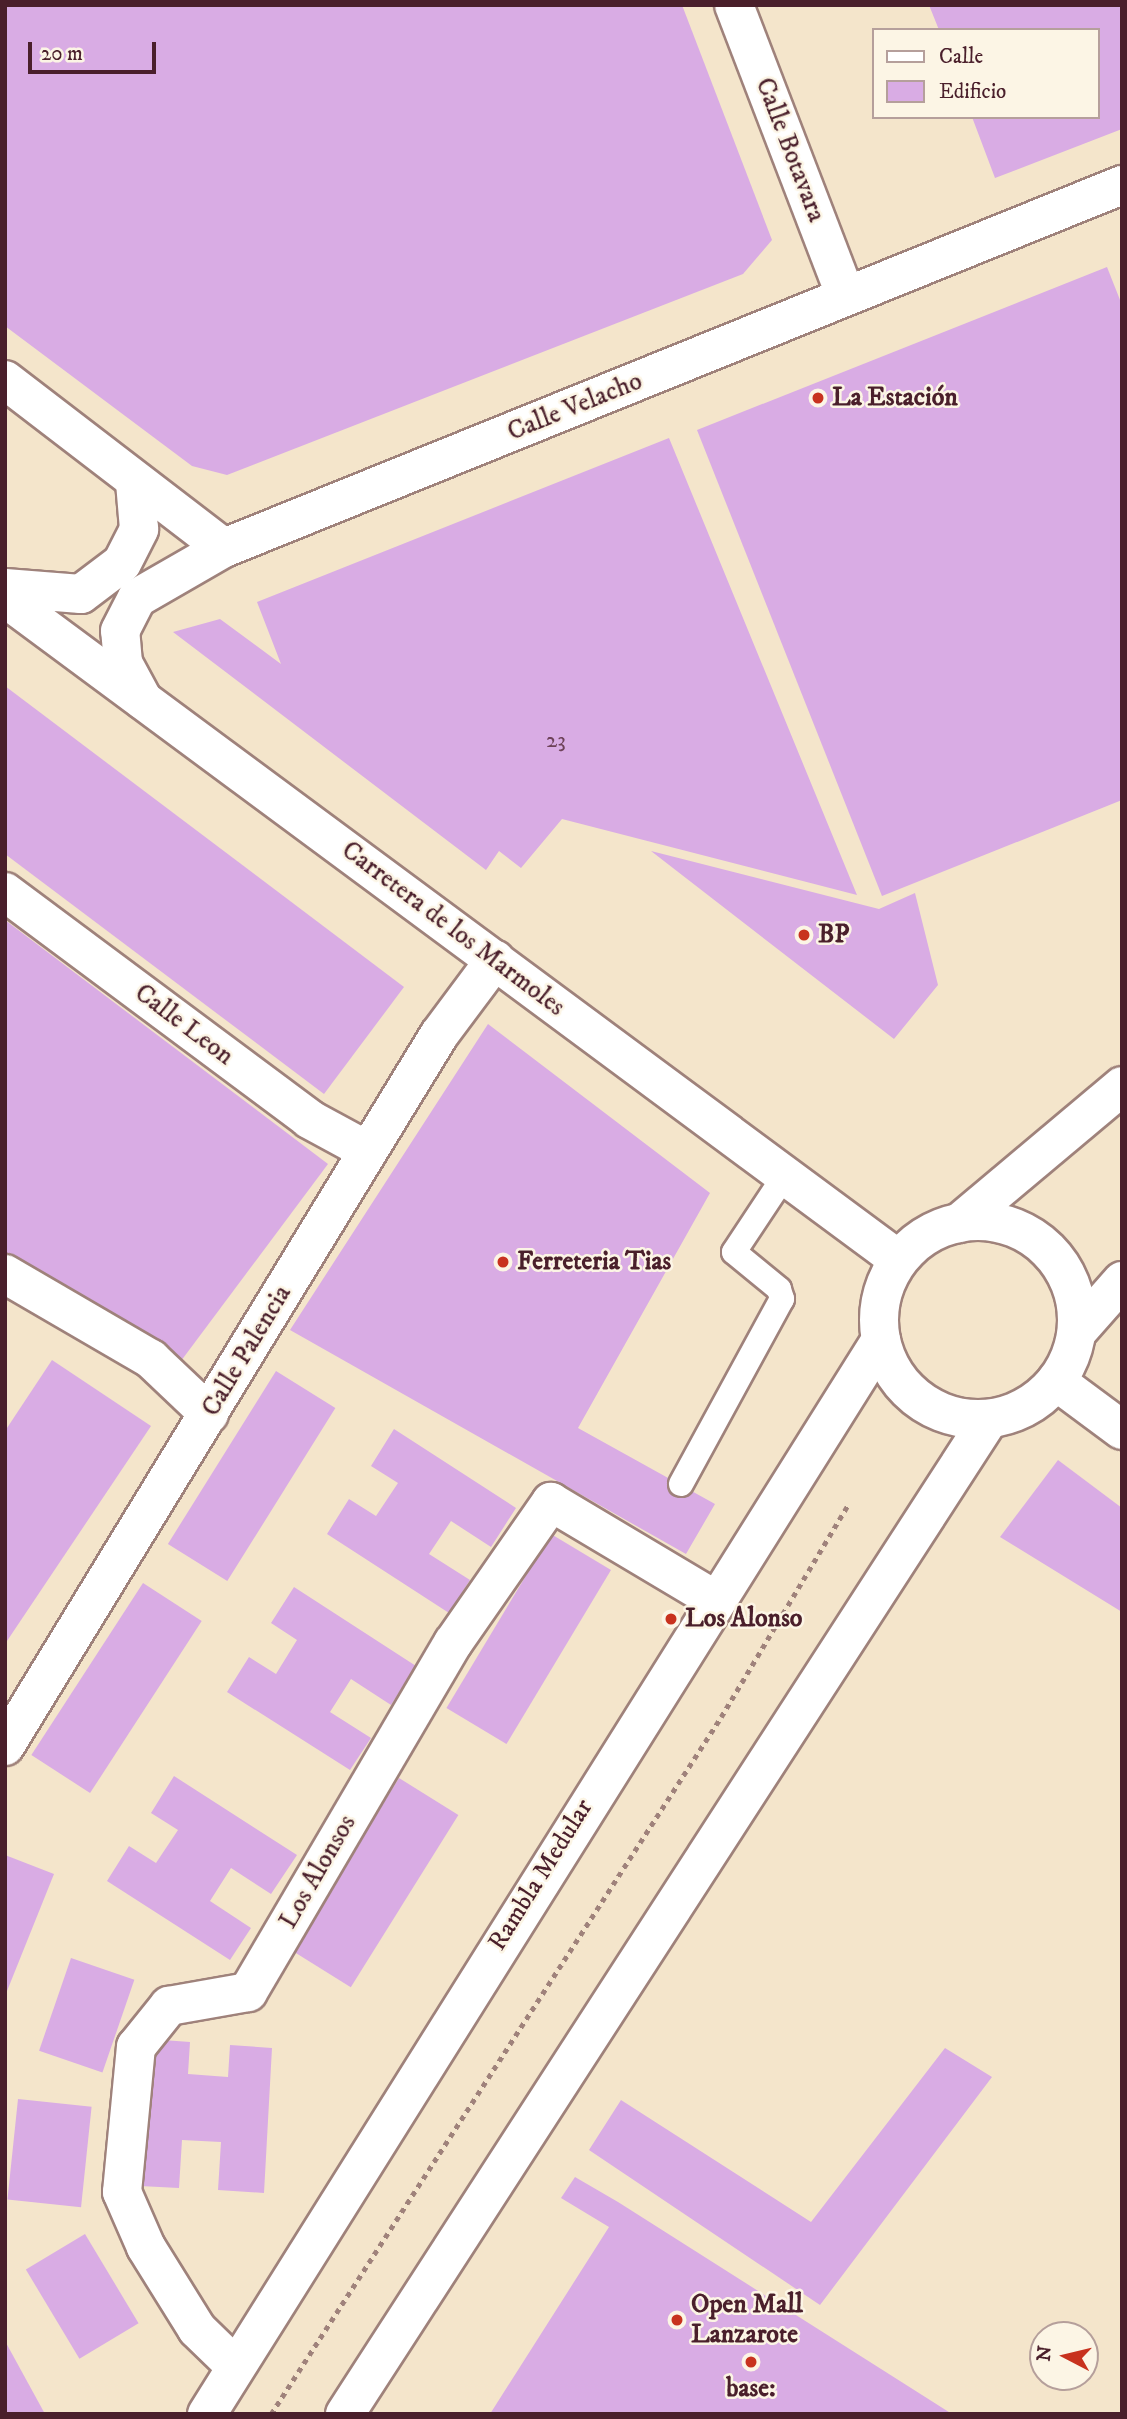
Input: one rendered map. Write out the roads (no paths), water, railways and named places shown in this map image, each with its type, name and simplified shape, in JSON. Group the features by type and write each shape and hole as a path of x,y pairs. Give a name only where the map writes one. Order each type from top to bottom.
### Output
{"street":[{"name":"Calle Botavara","path":"734,5 845,295"},
{"name":"Calle Velacho","path":"143,700 123,663 120,631 131,609 137,598 223,548 1122,185"},
{"path":"5,380 223,548"},
{"path":"5,589 82,594 122,564 139,529 135,482"},
{"path":"75,649 82,594"},
{"name":"Carretera de los Marmoles","path":"5,598 495,960 783,1178 900,1260"},
{"name":"Calle Leon","path":"5,892 309,1118 368,1151"},
{"name":"Calle Palencia","path":"12,1721 209,1414 368,1151 495,960"},
{"path":"960,1223 1122,1086"},
{"path":"1077,1332 1076,1301 1046,1248 991,1222 960,1223 937,1230 900,1260 880,1312 881,1340 891,1368 917,1397 960,1418 989,1419 1015,1413 1056,1381 1077,1332 1122,1281"},
{"path":"5,1274 151,1359 209,1414"},
{"name":"Rambla Medular","path":"206,2414 714,1599 881,1340"},
{"path":"1056,1381 1122,1430"},
{"path":"345,2414 989,1419"},
{"name":"Los Alonsos","path":"235,2366 197,2329 146,2247 122,2192 136,2047 169,2006 248,1992 453,1643 551,1502 644,1544 714,1599"}],"lane":[{"path":"681,1484 782,1299 779,1289 734,1252 783,1178"}],"place":[{"name":"La Estación","path":"818,398"},
{"name":"BP","path":"804,935"},
{"name":"Ferreteria Tias","path":"503,1262"},
{"name":"Los Alonso","path":"671,1619"},
{"name":"Open Mall Lanzarote","path":"677,2320"},
{"name":"base:","path":"751,2362"}]}
